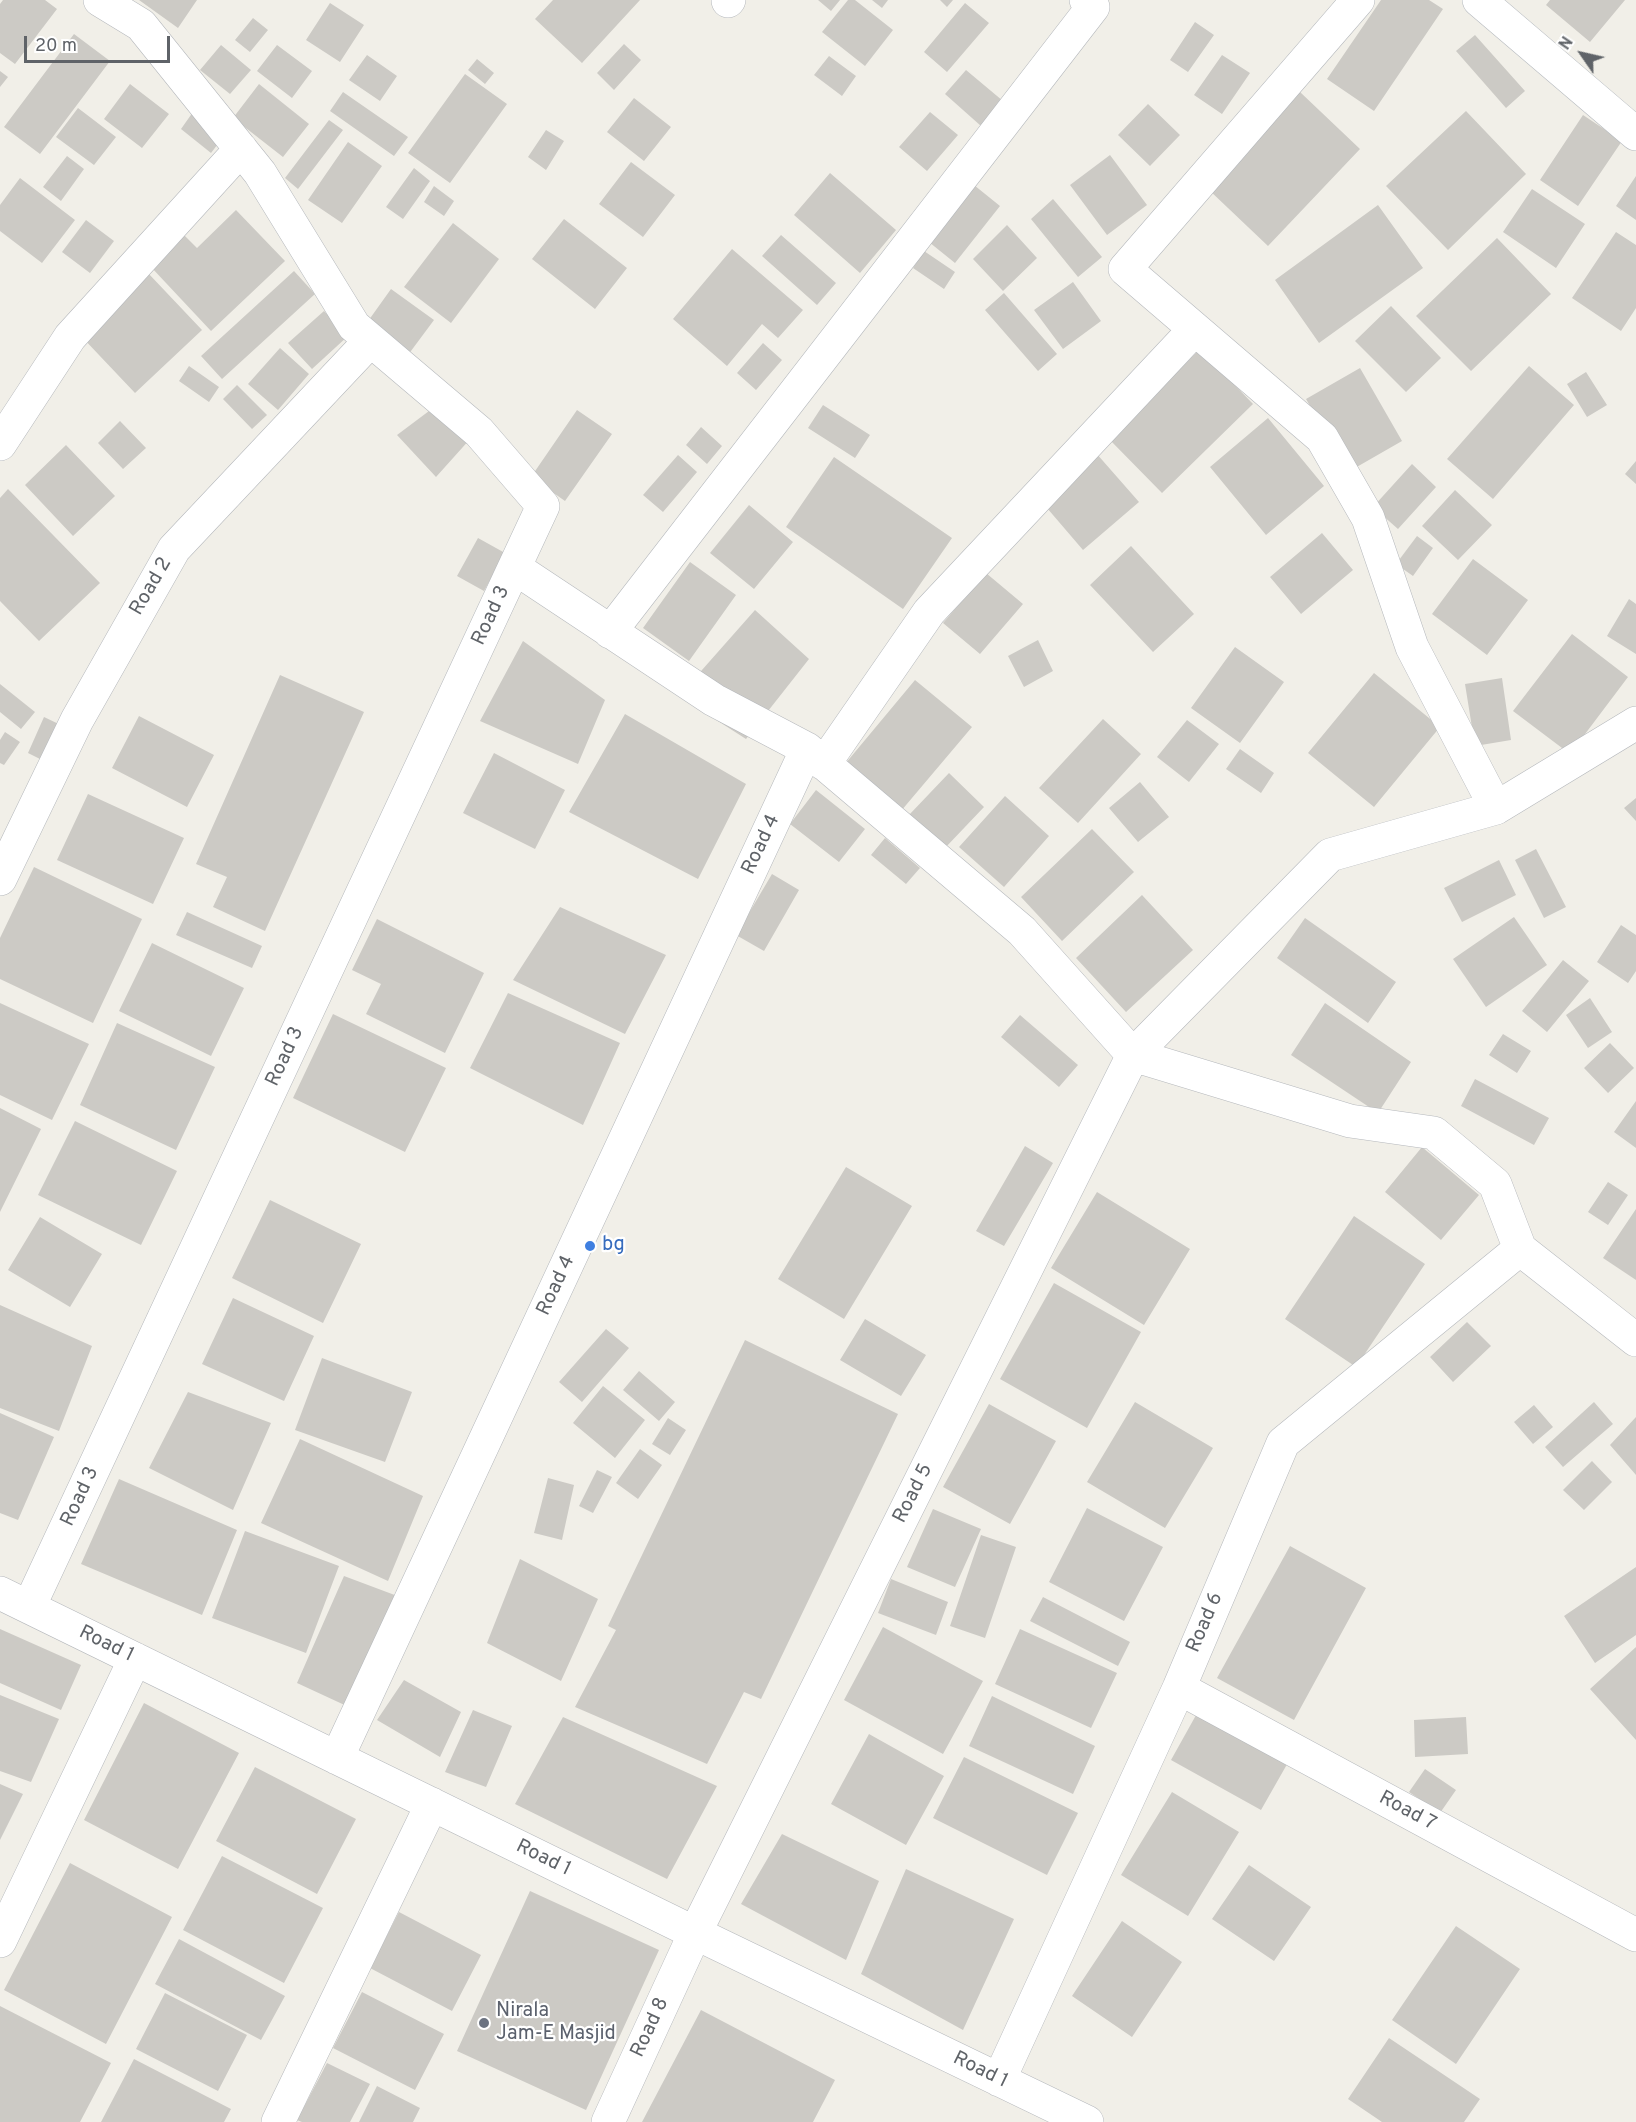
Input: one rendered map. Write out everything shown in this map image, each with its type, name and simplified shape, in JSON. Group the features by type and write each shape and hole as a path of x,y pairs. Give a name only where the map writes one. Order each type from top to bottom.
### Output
{"street":[{"path":"100,0 141,25 260,173 354,326 370,342"},
{"path":"610,632 1093,7 1086,0"},
{"path":"1358,0 1125,269 1322,438 1368,518 1412,646 1496,808"},
{"path":"1479,0 1636,134"},
{"path":"0,444 70,337 241,149"},
{"name":"Road 4","path":"337,1758 815,757 929,612 1195,329"},
{"name":"Road 3","path":"30,1607 543,506 479,432 370,342"},
{"name":"Road 2","path":"0,879 77,720 174,549 370,342"},
{"path":"515,568 714,700 815,757 1022,931 1133,1055 1350,1121 1434,1133 1495,1184 1520,1249 1636,1340"},
{"name":"Road 5","path":"695,1933 1133,1055 1330,855 1496,808 1636,723"},
{"name":"Road 6","path":"999,2080 1179,1688 1283,1443 1520,1249"},
{"name":"Road 1","path":"0,1593 1082,2121"},
{"path":"0,1941 135,1659"},
{"name":"Road 7","path":"1179,1688 1636,1935"},
{"path":"278,2122 432,1804"},
{"name":"Road 8","path":"608,2122 695,1933"}],"building":[{"path":"3,0 45,0 57,9 15,64 0,53 0,4"},
{"path":"139,0 197,0 178,28"},
{"path":"553,0 640,0 582,63 535,19"},
{"path":"818,0 840,0 831,11"},
{"path":"848,0 855,0 893,30 865,66 822,32"},
{"path":"872,0 888,0 882,8"},
{"path":"940,0 953,0 947,7"},
{"path":"1381,0 1429,0 1443,9 1374,111 1327,79"},
{"path":"1550,0 1625,0 1590,42 1546,5"},
{"path":"330,3 364,25 340,62 306,40"},
{"path":"965,3 989,23 947,72 924,52"},
{"path":"253,18 268,30 250,52 235,40"},
{"path":"1195,22 1214,35 1188,72 1170,60"},
{"path":"74,34 110,61 40,154 4,127"},
{"path":"1475,35 1525,91 1506,108 1456,51"},
{"path":"624,44 641,60 614,90 597,73"},
{"path":"221,45 251,70 230,94 200,70"},
{"path":"277,45 312,71 292,98 257,71"},
{"path":"367,55 397,76 380,101 349,80"},
{"path":"1222,55 1250,73 1222,114 1194,95"},
{"path":"829,56 856,76 842,96 814,75"},
{"path":"477,59 494,73 485,84 468,70"},
{"path":"966,70 1003,101 981,126 945,94"},
{"path":"0,71 8,77 0,87"},
{"path":"465,74 507,104 450,183 408,153"},
{"path":"130,84 169,114 142,148 104,119"},
{"path":"259,84 309,124 283,157 233,118"},
{"path":"343,92 408,137 394,156 330,111"},
{"path":"1300,92 1360,149 1268,246 1208,189"},
{"path":"634,98 671,127 644,161 607,132"},
{"path":"1148,104 1180,135 1150,166 1118,135"},
{"path":"78,108 116,137 94,165 56,137"},
{"path":"1466,111 1526,174 1448,250 1386,186"},
{"path":"193,112 224,136 211,153 181,129"},
{"path":"930,112 958,135 927,171 899,147"},
{"path":"1583,115 1622,141 1578,206 1540,180"},
{"path":"329,120 343,130 298,189 285,178"},
{"path":"546,130 564,141 546,170 528,157"},
{"path":"348,142 382,166 342,223 308,200"},
{"path":"1110,155 1147,205 1107,235 1070,185"},
{"path":"67,156 84,169 61,201 43,187"},
{"path":"631,162 675,195 643,237 599,204"},
{"path":"414,168 430,181 403,219 386,207"},
{"path":"830,173 896,230 860,273 794,215"},
{"path":"1636,176 1636,220 1616,206"},
{"path":"20,178 75,220 42,263 0,231 0,205"},
{"path":"969,181 1000,206 955,263 924,238"},
{"path":"434,186 454,201 444,216 424,202"},
{"path":"1532,189 1585,224 1556,268 1503,232"},
{"path":"1053,199 1102,257 1078,277 1031,219"},
{"path":"1378,205 1423,268 1319,343 1275,280"},
{"path":"236,210 285,261 211,331 151,267 184,235 197,248"},
{"path":"564,219 627,268 595,309 532,259"},
{"path":"86,220 114,241 90,273 62,252"},
{"path":"453,223 499,259 451,323 404,287"},
{"path":"1007,225 1037,258 1003,291 973,259"},
{"path":"1616,232 1636,245 1636,308 1621,331 1572,298"},
{"path":"781,235 836,283 817,305 762,256"},
{"path":"1497,238 1551,294 1471,371 1416,316"},
{"path":"732,249 803,310 778,338 762,324 727,366 673,319"},
{"path":"924,251 955,272 944,289 913,268"},
{"path":"294,271 315,294 222,379 201,356"},
{"path":"148,273 202,330 135,393 81,336"},
{"path":"1073,282 1101,321 1063,349 1034,310"},
{"path":"391,289 434,320 408,355 366,324"},
{"path":"1004,293 1057,354 1038,371 985,310"},
{"path":"1391,306 1441,358 1406,392 1355,341"},
{"path":"324,311 348,336 312,369 288,343"},
{"path":"763,343 782,360 756,390 737,373"},
{"path":"280,348 309,374 278,410 248,384"},
{"path":"1200,349 1253,404 1162,493 1109,439"},
{"path":"189,366 219,387 209,402 179,381"},
{"path":"1529,366 1574,405 1493,499 1447,459"},
{"path":"1360,368 1402,441 1348,472 1306,399"},
{"path":"1586,372 1607,405 1587,417 1567,384"},
{"path":"237,385 267,415 252,429 223,399"},
{"path":"441,402 471,438 436,477 397,435"},
{"path":"823,405 870,435 855,458 808,428"},
{"path":"577,410 612,434 565,501 531,477"},
{"path":"1268,418 1324,486 1266,535 1210,467"},
{"path":"120,421 146,448 123,469 98,443"},
{"path":"701,427 722,446 707,464 686,445"},
{"path":"66,445 115,496 73,536 25,485"},
{"path":"1096,453 1139,502 1083,550 1041,501"},
{"path":"678,455 697,472 663,512 643,495"},
{"path":"834,457 952,538 903,609 786,527"},
{"path":"1636,461 1636,484 1625,474"},
{"path":"1412,464 1436,487 1398,529 1373,507"},
{"path":"8,489 100,583 39,641 0,601 0,498"},
{"path":"1455,490 1492,525 1458,560 1422,526"},
{"path":"749,505 793,542 754,589 710,553"},
{"path":"1322,533 1353,570 1301,614 1270,577"},
{"path":"1417,536 1433,548 1413,576 1396,564"},
{"path":"478,538 505,553 484,591 457,576"},
{"path":"1131,546 1194,614 1153,652 1090,585"},
{"path":"1473,559 1528,600 1487,655 1432,614"},
{"path":"690,562 736,595 689,661 643,628"},
{"path":"986,573 1023,604 980,654 943,623"},
{"path":"1629,599 1636,604 1636,654 1607,636"},
{"path":"755,610 809,659 746,739 679,696"},
{"path":"1572,634 1628,677 1570,754 1513,711"},
{"path":"1038,640 1053,671 1024,687 1008,656"},
{"path":"523,641 605,700 578,764 480,721"},
{"path":"1235,647 1284,682 1240,743 1191,708"},
{"path":"1374,673 1440,727 1374,807 1308,753"},
{"path":"280,675 364,712 265,931 213,907 227,877 196,864"},
{"path":"1502,678 1511,740 1475,746 1465,684"},
{"path":"915,680 972,727 901,811 845,764"},
{"path":"0,684 35,712 21,729 0,712"},
{"path":"625,714 746,784 698,879 569,812"},
{"path":"139,716 214,755 187,807 112,768"},
{"path":"44,717 65,727 48,763 28,753"},
{"path":"1103,719 1141,754 1078,823 1039,788"},
{"path":"1187,720 1219,744 1189,782 1157,757"},
{"path":"5,732 20,742 4,765 0,763 0,740"},
{"path":"1240,749 1274,773 1261,793 1226,769"},
{"path":"494,753 565,790 535,849 463,813"},
{"path":"949,773 984,807 945,848 909,815"},
{"path":"1140,782 1169,817 1138,842 1109,808"},
{"path":"816,790 865,829 839,862 790,824"},
{"path":"88,794 184,838 153,904 57,860"},
{"path":"1005,796 1049,836 1004,887 959,847"},
{"path":"1636,798 1636,821 1624,808"},
{"path":"1092,829 1134,872 1062,941 1021,897"},
{"path":"885,838 920,868 906,884 871,855"},
{"path":"1536,849 1566,907 1544,918 1515,860"},
{"path":"1499,860 1516,895 1462,922 1444,888"},
{"path":"34,867 142,919 93,1023 0,979 0,938"},
{"path":"772,874 799,890 764,951 736,935"},
{"path":"1142,895 1193,950 1126,1012 1076,958"},
{"path":"560,907 666,955 625,1034 513,980"},
{"path":"187,912 262,946 252,968 176,935"},
{"path":"1514,917 1547,965 1486,1007 1453,959"},
{"path":"1305,918 1396,982 1368,1023 1277,958"},
{"path":"377,919 484,973 445,1053 366,1014 381,984 352,970"},
{"path":"1621,925 1636,935 1636,971 1628,983 1597,962"},
{"path":"152,943 244,988 211,1056 119,1011"},
{"path":"1563,960 1589,981 1547,1032 1522,1011"},
{"path":"508,993 620,1043 583,1125 470,1068"},
{"path":"1590,998 1612,1032 1588,1048 1566,1015"},
{"path":"0,1003 89,1044 52,1120 0,1095"},
{"path":"1325,1003 1411,1062 1378,1113 1291,1055"},
{"path":"333,1014 446,1068 405,1152 293,1098"},
{"path":"1020,1015 1078,1065 1059,1087 1001,1037"},
{"path":"117,1023 215,1067 176,1150 80,1105"},
{"path":"1503,1034 1531,1051 1517,1073 1489,1055"},
{"path":"1610,1043 1634,1068 1608,1093 1584,1068"},
{"path":"1475,1079 1549,1118 1534,1145 1461,1106"},
{"path":"1636,1101 1636,1148 1614,1132"},
{"path":"0,1108 41,1129 0,1212"},
{"path":"75,1121 177,1171 141,1245 38,1195"},
{"path":"1025,1146 1053,1163 1004,1246 976,1231"},
{"path":"1422,1147 1479,1195 1441,1240 1385,1192"},
{"path":"846,1167 912,1206 844,1319 778,1279"},
{"path":"1608,1182 1628,1195 1608,1225 1588,1212"},
{"path":"1097,1192 1190,1249 1144,1325 1051,1268"},
{"path":"270,1200 361,1244 323,1323 232,1278"},
{"path":"1636,1209 1636,1280 1603,1258"},
{"path":"1354,1216 1425,1264 1356,1367 1285,1319"},
{"path":"40,1217 102,1254 70,1307 8,1270"},
{"path":"1054,1283 1141,1332 1087,1428 1000,1379"},
{"path":"233,1298 314,1336 284,1401 202,1364"},
{"path":"0,1305 92,1346 59,1431 0,1408"},
{"path":"865,1319 926,1355 901,1396 840,1360"},
{"path":"1467,1322 1491,1346 1453,1382 1430,1357"},
{"path":"606,1329 629,1348 582,1402 559,1382"},
{"path":"745,1340 898,1414 761,1699 744,1692 707,1764 575,1707 616,1630 608,1626"},
{"path":"322,1358 412,1392 385,1462 295,1430"},
{"path":"639,1371 675,1402 659,1421 623,1390"},
{"path":"603,1386 645,1420 615,1458 573,1423"},
{"path":"188,1392 271,1423 233,1510 149,1468"},
{"path":"1135,1402 1213,1448 1165,1528 1087,1482"},
{"path":"1594,1402 1613,1424 1563,1467 1545,1447"},
{"path":"989,1404 1056,1441 1010,1524 943,1487"},
{"path":"1534,1405 1553,1427 1533,1444 1514,1422"},
{"path":"0,1413 54,1437 18,1520 0,1513"},
{"path":"1636,1417 1636,1475 1610,1445"},
{"path":"668,1418 686,1430 670,1455 652,1444"},
{"path":"300,1439 423,1496 388,1581 261,1523"},
{"path":"640,1449 662,1465 638,1499 616,1483"},
{"path":"1592,1461 1612,1482 1584,1510 1563,1490"},
{"path":"597,1470 612,1477 593,1513 579,1506"},
{"path":"548,1478 574,1485 562,1540 534,1533"},
{"path":"119,1479 237,1530 202,1615 81,1564"},
{"path":"1087,1508 1163,1547 1124,1621 1049,1582"},
{"path":"933,1509 981,1529 955,1587 907,1567"},
{"path":"245,1531 339,1566 306,1653 212,1618"},
{"path":"981,1535 1016,1547 985,1638 950,1626"},
{"path":"1290,1546 1366,1588 1294,1720 1217,1678"},
{"path":"520,1559 598,1599 561,1681 487,1643"},
{"path":"1636,1567 1636,1635 1595,1663 1564,1616"},
{"path":"344,1576 400,1597 351,1708 297,1683"},
{"path":"891,1579 948,1602 936,1635 878,1613"},
{"path":"1043,1597 1130,1642 1118,1666 1030,1621"},
{"path":"883,1627 983,1681 943,1754 844,1700"},
{"path":"0,1629 81,1665 61,1710 0,1683"},
{"path":"1020,1629 1117,1673 1091,1728 995,1684"},
{"path":"1636,1647 1636,1740 1590,1689"},
{"path":"404,1680 461,1712 440,1757 377,1720"},
{"path":"0,1695 59,1719 31,1782 0,1771"},
{"path":"992,1696 1095,1746 1073,1794 969,1746"},
{"path":"144,1703 239,1753 178,1869 84,1820"},
{"path":"1200,1708 1290,1759 1261,1810 1171,1760"},
{"path":"473,1710 512,1726 486,1787 445,1772"},
{"path":"563,1717 717,1786 667,1879 515,1804"},
{"path":"1466,1717 1468,1754 1415,1757 1414,1720"},
{"path":"869,1734 944,1776 906,1845 831,1804"},
{"path":"964,1757 1078,1813 1047,1875 933,1818"},
{"path":"255,1767 356,1819 317,1894 216,1841"},
{"path":"1425,1769 1456,1790 1440,1813 1409,1792"},
{"path":"0,1784 23,1794 0,1840"},
{"path":"1172,1792 1239,1832 1188,1916 1121,1875"},
{"path":"782,1834 879,1881 846,1960 741,1904"},
{"path":"222,1856 323,1908 284,1983 183,1930"},
{"path":"70,1863 172,1917 106,2044 4,1990"},
{"path":"1249,1865 1311,1907 1274,1961 1212,1919"},
{"path":"906,1869 1014,1919 963,2030 861,1974"},
{"path":"530,1891 659,1950 586,2110 457,2051"},
{"path":"399,1912 481,1955 452,2011 370,1968"},
{"path":"1122,1921 1182,1962 1132,2037 1072,1996"},
{"path":"1456,1926 1520,1969 1456,2064 1392,2020"},
{"path":"179,1939 285,1996 261,2040 155,1984"},
{"path":"362,1992 444,2034 415,2090 333,2048"},
{"path":"165,1993 247,2035 218,2091 136,2049"},
{"path":"0,2006 111,2063 80,2122 0,2122"},
{"path":"701,2010 835,2080 813,2122 642,2122"},
{"path":"1389,2038 1480,2099 1464,2122 1382,2122 1348,2099"},
{"path":"134,2059 231,2109 224,2122 101,2122"},
{"path":"327,2063 370,2084 350,2122 302,2122 297,2120"},
{"path":"377,2086 420,2108 413,2122 359,2122"}],"place":[{"name":"bg","path":"590,1246"},
{"name":"Nirala Jam-E Masjid","path":"484,2023"}]}
